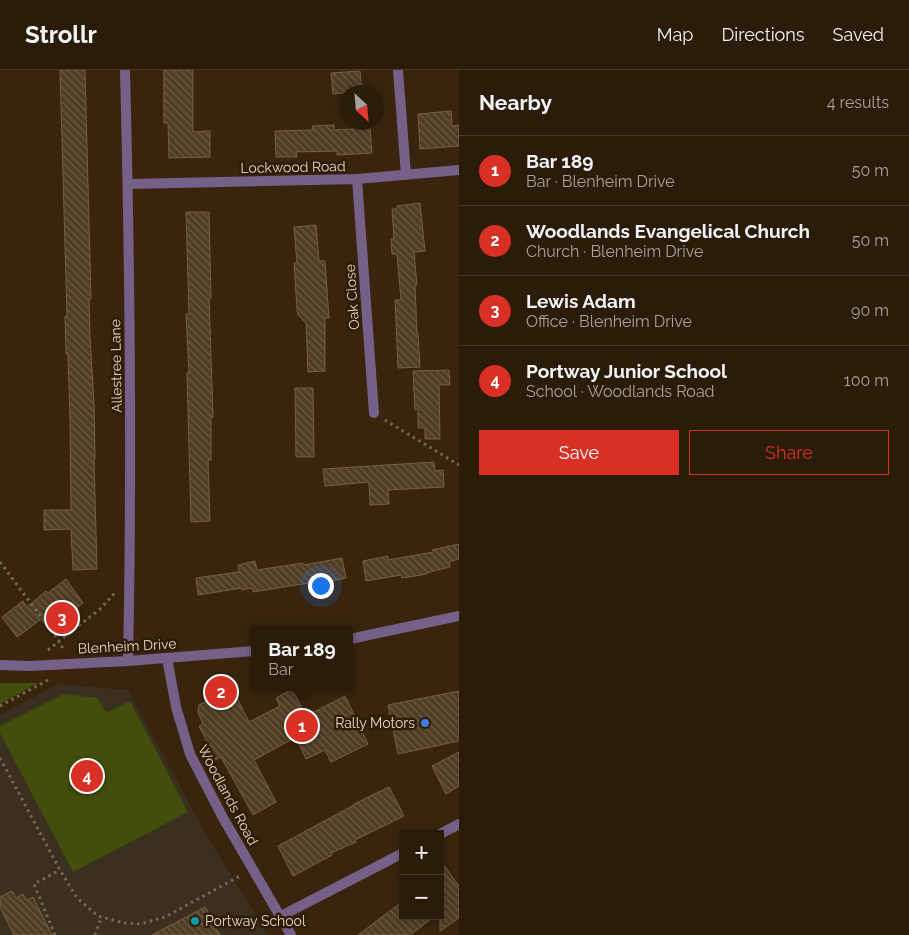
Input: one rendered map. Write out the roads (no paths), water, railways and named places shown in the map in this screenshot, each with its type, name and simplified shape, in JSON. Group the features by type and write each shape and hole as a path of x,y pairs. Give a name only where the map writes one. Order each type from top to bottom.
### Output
{"street":[{"name":"Allestree Lane","path":"125,70 131,499 128,661"},
{"path":"398,70 406,175"},
{"name":"Lockwood Road","path":"128,184 357,179 459,170"},
{"name":"Oak Close","path":"357,179 374,413"},
{"path":"353,638 459,616"},
{"name":"Blenheim Drive","path":"0,664 29,666 128,661 251,651"},
{"name":"Woodlands Road","path":"167,658 176,707 190,754 279,917 291,935"},
{"path":"444,832 459,824"},
{"path":"279,917 399,855"}],"place":[{"name":"Lewis Adam","path":"62,618"},
{"name":"Woodlands Evangelical Church","path":"221,692"},
{"name":"Rally Motors","path":"425,723"},
{"name":"Bar 189","path":"302,726"},
{"name":"Portway Junior School","path":"87,776"},
{"name":"Portway School","path":"195,921"}]}
